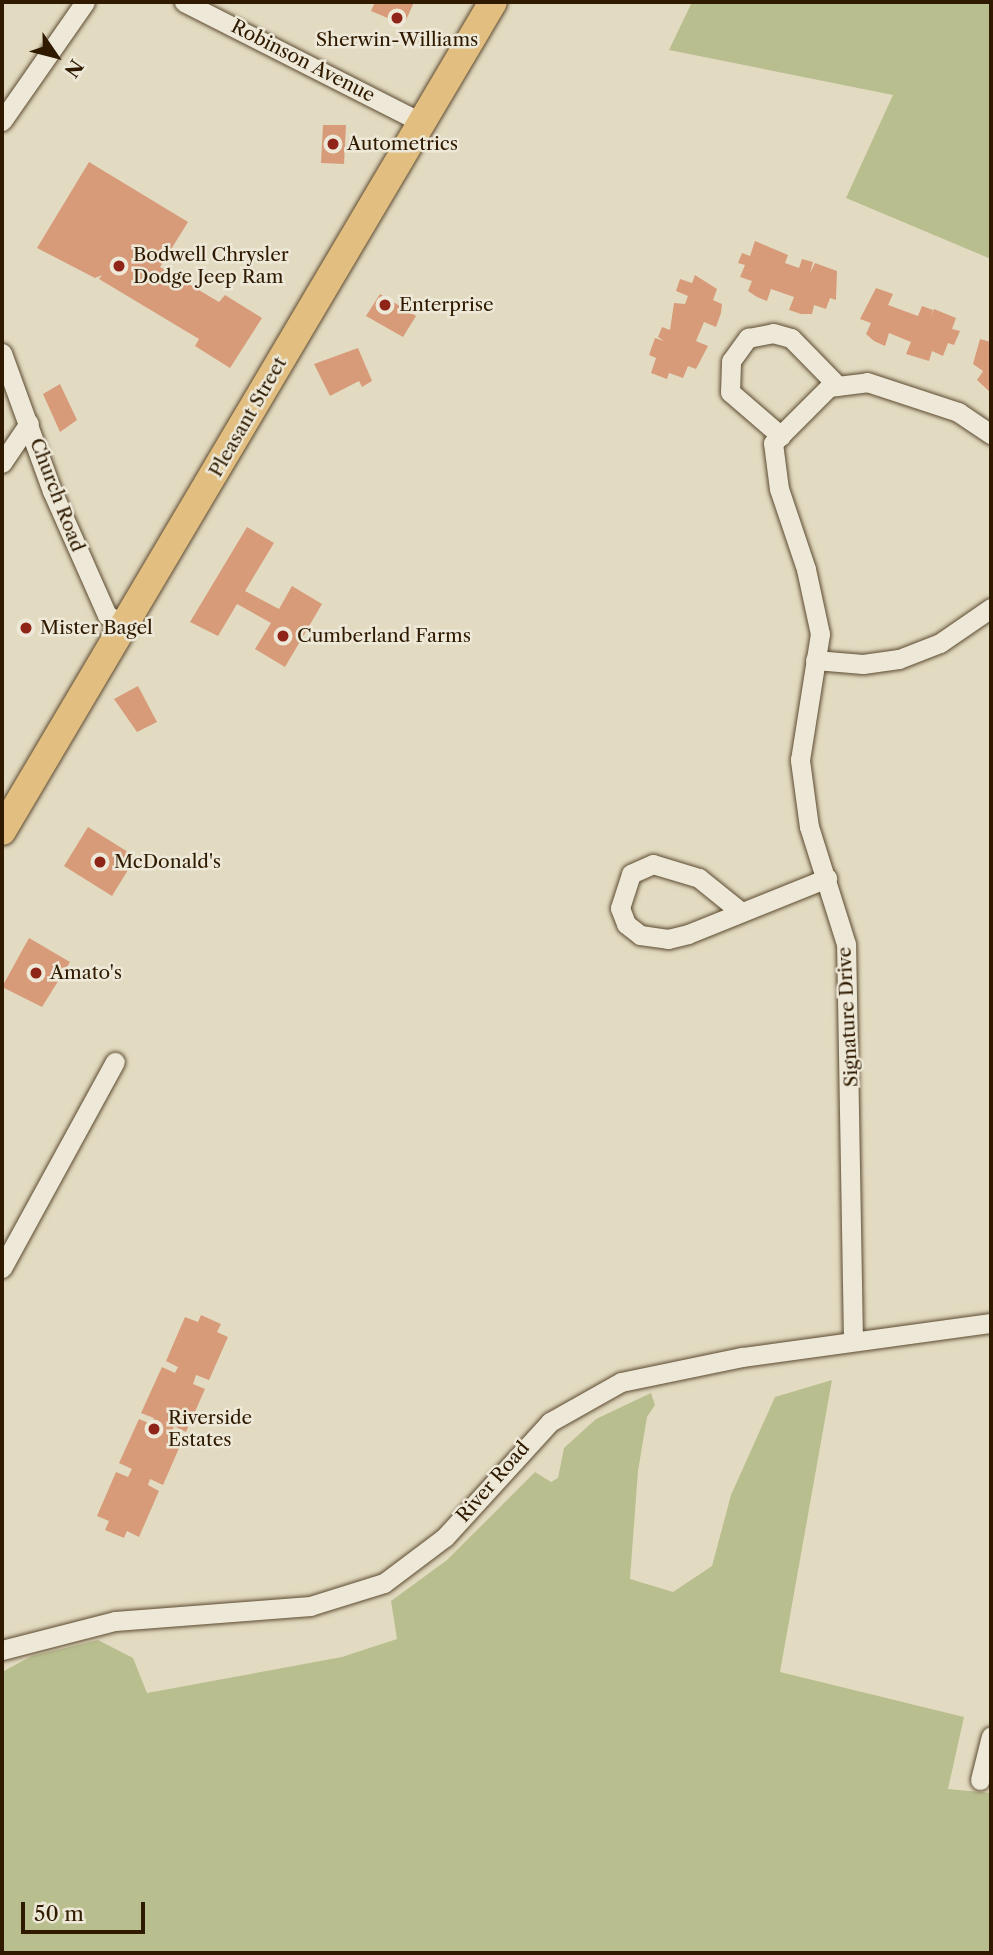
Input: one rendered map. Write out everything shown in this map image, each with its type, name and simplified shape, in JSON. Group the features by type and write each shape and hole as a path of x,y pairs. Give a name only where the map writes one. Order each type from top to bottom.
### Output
{"highway":[{"name":"Pleasant Street","path":"2,831 127,625 493,2"}],"street":[{"path":"2,121 85,2"},
{"name":"Robinson Avenue","path":"184,2 421,122"},
{"path":"838,386 791,338 773,333 748,338 731,362 730,392 781,436 829,387 838,386 867,382 958,412 991,434"},
{"name":"Church Road","path":"2,354 107,615 127,625"},
{"path":"2,463 29,423"},
{"name":"Signature Drive","path":"781,436 773,443 779,489 806,569 820,634 800,760 809,827 846,944 853,1340"},
{"path":"815,660 863,664 899,659 940,643 991,608"},
{"path":"741,912 699,878 653,863 631,874 620,908 626,924 654,940 688,934 827,878"},
{"path":"2,1268 115,1062"},
{"name":"River Road","path":"2,1650 115,1621 270,1611 349,1598 416,1562 473,1507 521,1448 584,1398 621,1382 681,1367 853,1340 991,1323"},
{"path":"980,1780 991,1736"}],"green space":[{"path":"692,2 991,2 991,259 846,198 893,95 669,50"},
{"path":"832,1380 780,1672 964,1717 948,1789 991,1793 991,1953 2,1953 2,1672 32,1656 98,1640 133,1658 147,1693 342,1657 397,1639 391,1601 447,1560 535,1472 551,1482 558,1478 564,1448 596,1419 651,1393 655,1405 647,1417 638,1471 630,1579 673,1592 712,1566 731,1495 775,1397"}],"building":[{"name":"Sherwin-Williams","path":"375,2 414,2 404,25 371,11"},
{"name":"Autometrics","path":"323,125 346,125 344,164 321,163"},
{"name":"Bodwell Chrysler Dodge Jeep Ram","path":"89,162 188,222 160,267 219,302 225,295 262,318 230,368 195,346 199,339 99,279 102,275 95,278 37,248"},
{"path":"755,241 788,255 785,263 799,268 802,259 813,262 810,273 815,263 837,271 836,300 830,298 826,309 814,305 812,314 801,314 789,310 794,297 771,289 767,301 748,291 752,281 740,277 745,265 738,263 742,253 750,256"},
{"path":"695,275 717,289 713,300 722,304 721,313 716,327 704,322 696,341 708,346 696,369 688,366 683,378 669,373 667,379 651,373 656,358 649,355 655,338 664,341 658,337 662,327 670,330 674,303 685,304 688,296 676,291 680,279 692,283"},
{"path":"876,288 893,294 888,305 918,316 922,306 933,310 930,318 934,309 956,318 952,329 960,331 954,345 948,343 943,356 932,351 929,361 906,354 911,342 889,333 885,346 874,341 866,334 871,323 860,319"},
{"name":"Enterprise","path":"380,294 416,316 403,337 366,316"},
{"path":"980,339 991,342 991,393 977,380 983,371 973,364"},
{"path":"358,348 372,381 362,387 359,381 330,396 314,364"},
{"path":"60,384 77,420 60,432 43,394"},
{"name":"Cumberland Farms","path":"247,527 274,543 245,591 279,609 292,586 322,604 285,667 255,649 271,623 237,604 218,636 190,622"},
{"path":"138,686 157,722 137,732 114,699"},
{"name":"McDonald's","path":"88,827 136,857 112,896 64,866"},
{"name":"Amato's","path":"29,938 70,962 42,1007 2,987"},
{"name":"Riverside Estates","path":"201,1315 221,1324 217,1332 228,1337 209,1380 196,1375 193,1384 205,1389 186,1432 174,1426 171,1434 183,1439 163,1485 150,1479 148,1485 159,1491 139,1537 127,1531 124,1538 105,1530 109,1521 97,1516 116,1472 128,1477 132,1469 119,1463 139,1419 151,1424 154,1418 141,1413 162,1367 175,1373 178,1367 166,1361 185,1317 198,1322"}],"place":[{"name":"Sherwin-Williams","path":"397,18"},
{"name":"Autometrics","path":"333,144"},
{"name":"Bodwell Chrysler Dodge Jeep Ram","path":"119,266"},
{"name":"Enterprise","path":"385,305"},
{"name":"Mister Bagel","path":"26,628"},
{"name":"Cumberland Farms","path":"283,636"},
{"name":"McDonald's","path":"100,862"},
{"name":"Amato's","path":"36,973"},
{"name":"Riverside Estates","path":"154,1429"}]}
